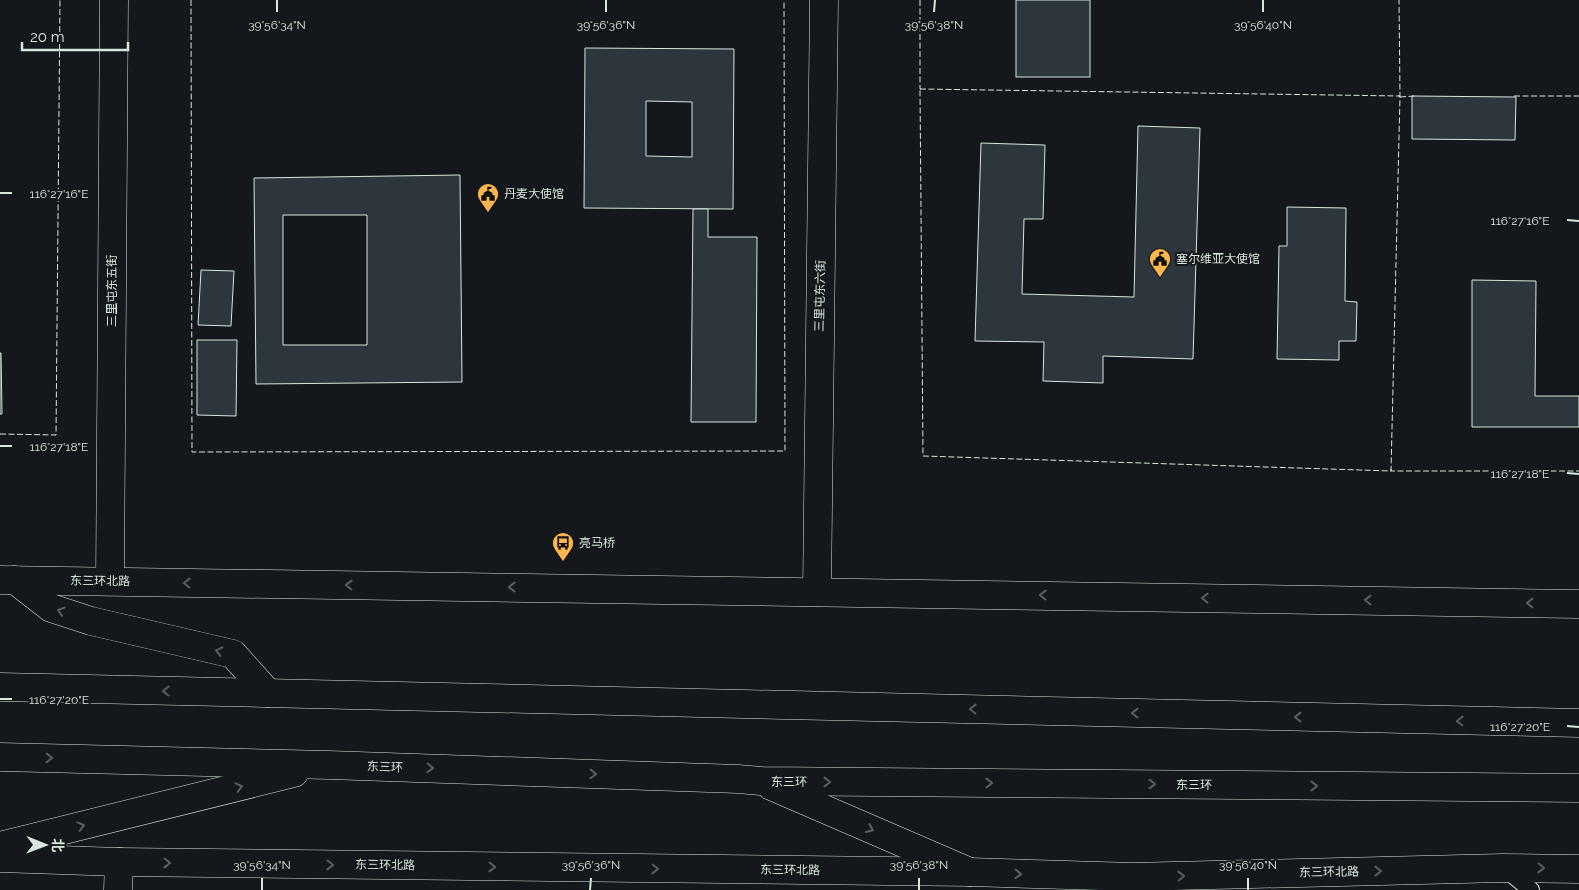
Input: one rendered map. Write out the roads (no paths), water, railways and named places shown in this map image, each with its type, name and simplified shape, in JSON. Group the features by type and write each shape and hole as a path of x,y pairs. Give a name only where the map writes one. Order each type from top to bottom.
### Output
{"main road":[{"name":"三里屯东五街","path":"110,581 114,0"},
{"name":"三里屯东六街","path":"817,592 824,0"},
{"name":"东三环北路","path":"7,580 1579,604"},
{"path":"7,580 51,608 91,621 233,654 268,692"},
{"path":"0,688 268,692 1579,723"},
{"name":"东三环","path":"0,757 329,765 729,778 761,781 1579,788"},
{"path":"0,846 329,765"},
{"path":"761,781 970,872"},
{"name":"东三环北路","path":"0,858 118,862 970,872 1065,882 1133,884 1503,868 1579,868"},
{"path":"118,862 118,890"}],"lane":[{"path":"1503,868 1532,890"}],"place":[{"name":"丹麦大使馆","path":"488,213"},
{"name":"塞尔维亚大使馆","path":"1160,278"},
{"name":"亮马桥","path":"563,562"}]}
